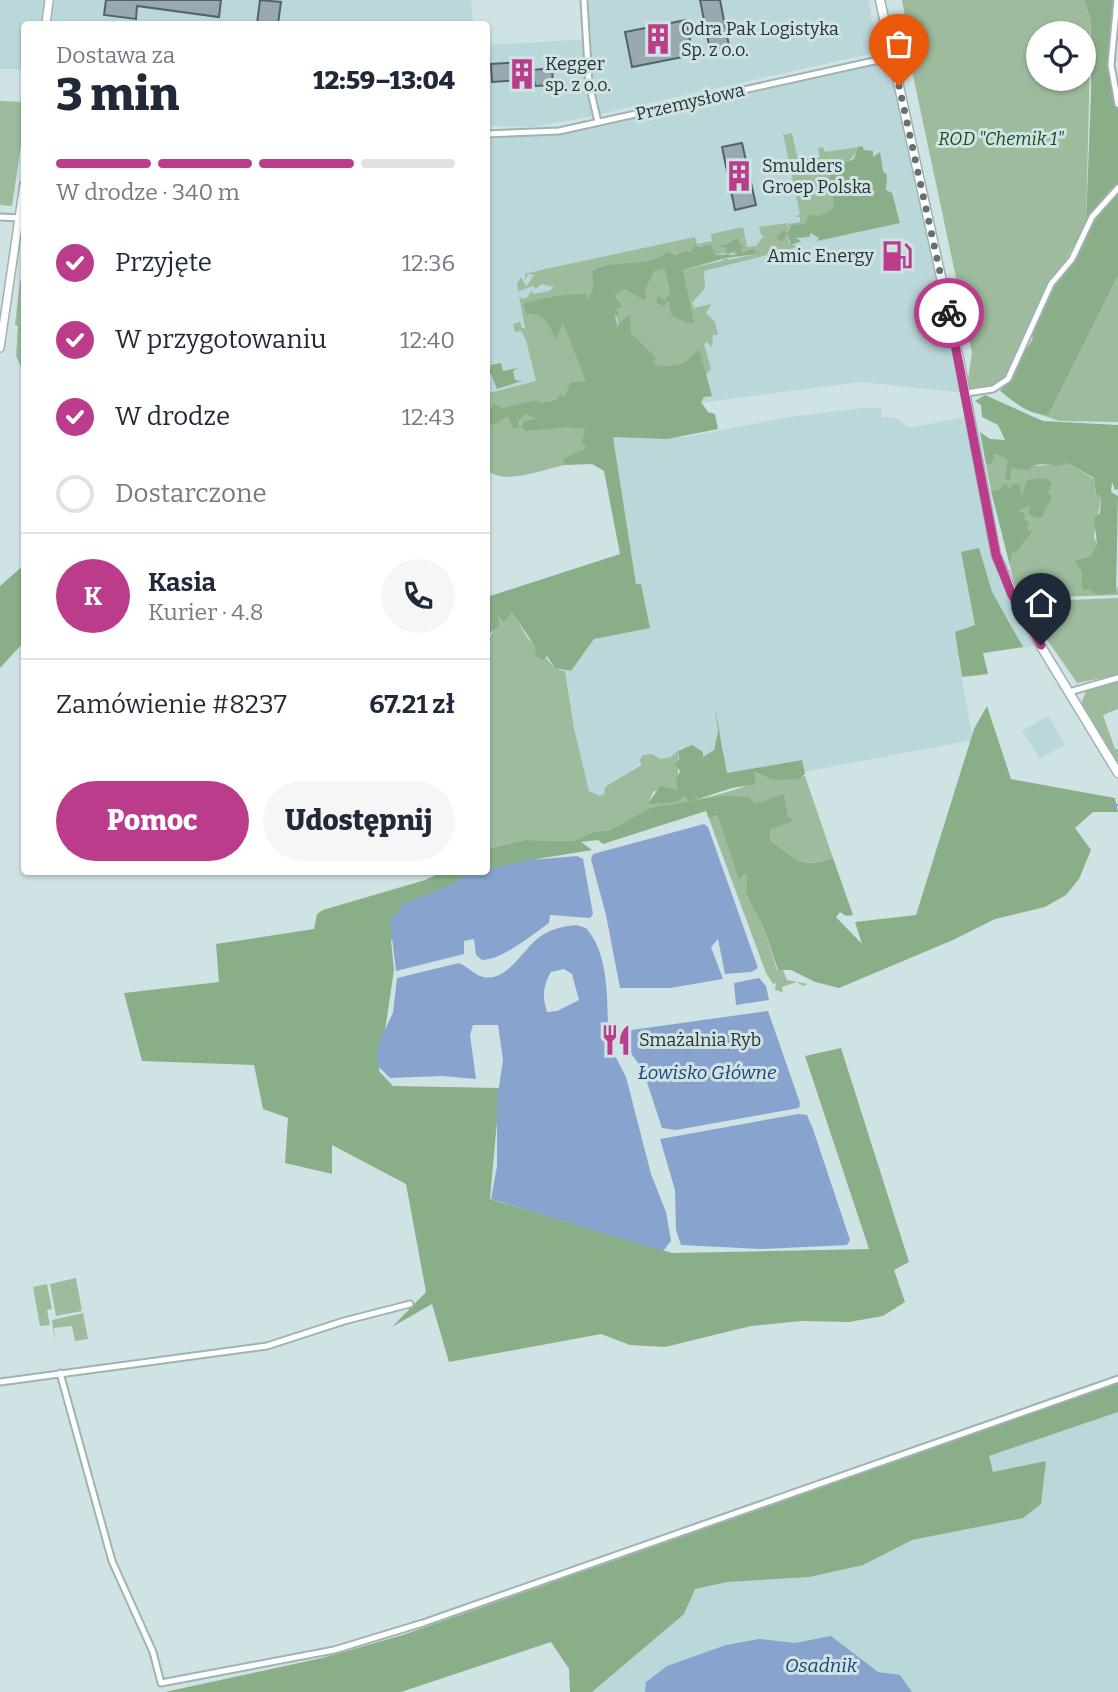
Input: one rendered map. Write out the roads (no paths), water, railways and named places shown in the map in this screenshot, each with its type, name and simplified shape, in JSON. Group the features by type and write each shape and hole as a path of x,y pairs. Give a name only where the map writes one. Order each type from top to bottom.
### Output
{"main road":[{"path":"880,0 966,393 996,555 1025,620 1118,773"}],"street":[{"path":"46,21 49,0"},
{"path":"584,0 589,83 598,122"},
{"path":"1117,0 1111,65 1118,104"},
{"name":"Przemysłowa","path":"490,134 537,134 892,57"},
{"path":"966,393 993,389 1008,379 1051,284 1072,259 1092,217 1118,188"},
{"path":"0,348 21,210"},
{"path":"0,218 20,218"},
{"path":"1069,692 1118,678"},
{"path":"0,1382 267,1346 344,1321 410,1304"},
{"path":"60,1373 112,1561 153,1652 161,1683 334,1650 424,1623 1118,1379"}],"water":[{"path":"704,824 708,827 758,968 751,972 725,974 718,939 711,947 723,979 670,988 620,988 606,915 591,859 593,854"},
{"path":"577,856 583,859 593,914 590,918 550,915 549,923 499,956 482,960 476,955 474,939 464,941 464,954 396,971 390,921 404,904 452,884 466,875 490,875 490,868 531,860"},
{"path":"576,925 586,928 599,949 606,987 608,1025 602,1030 626,1077 651,1174 666,1212 671,1241 663,1251 491,1199 497,1166 497,1100 503,1060 498,1025 473,1025 470,1035 476,1079 442,1076 390,1078 377,1065 377,1046 393,1013 397,978 459,963 480,976 492,977 509,969 544,934","holes":["564,969 572,974 579,1000 557,1011 547,1012 544,992 551,972"]},
{"path":"759,978 766,986 769,1000 736,1005 734,983"},
{"name":"Łowisko Główne","path":"768,1011 800,1103 799,1108 676,1130 662,1128 643,1070 628,1049 624,1031"},
{"path":"798,1114 807,1115 813,1129 850,1240 847,1245 761,1249 681,1245 676,1230 675,1190 660,1139"},
{"name":"Osadnik","path":"831,1636 878,1672 900,1675 912,1692 645,1692 646,1682 667,1666 726,1645 759,1639 795,1643"}],"waterway":[{"path":"1112,807 1118,805"}],"place":[{"name":"Odra Pak Logistyka Sp. z o.o.","path":"658,39"},
{"name":"Kegger sp. z o.o.","path":"522,74"},
{"name":"Smulders Groep Polska","path":"739,176"},
{"name":"Amic Energy","path":"897,256"},
{"name":"Smażalnia Ryb","path":"616,1040"}],"park label":[{"name":"ROD \"Chemik 1\"","path":"1001,139"}]}
